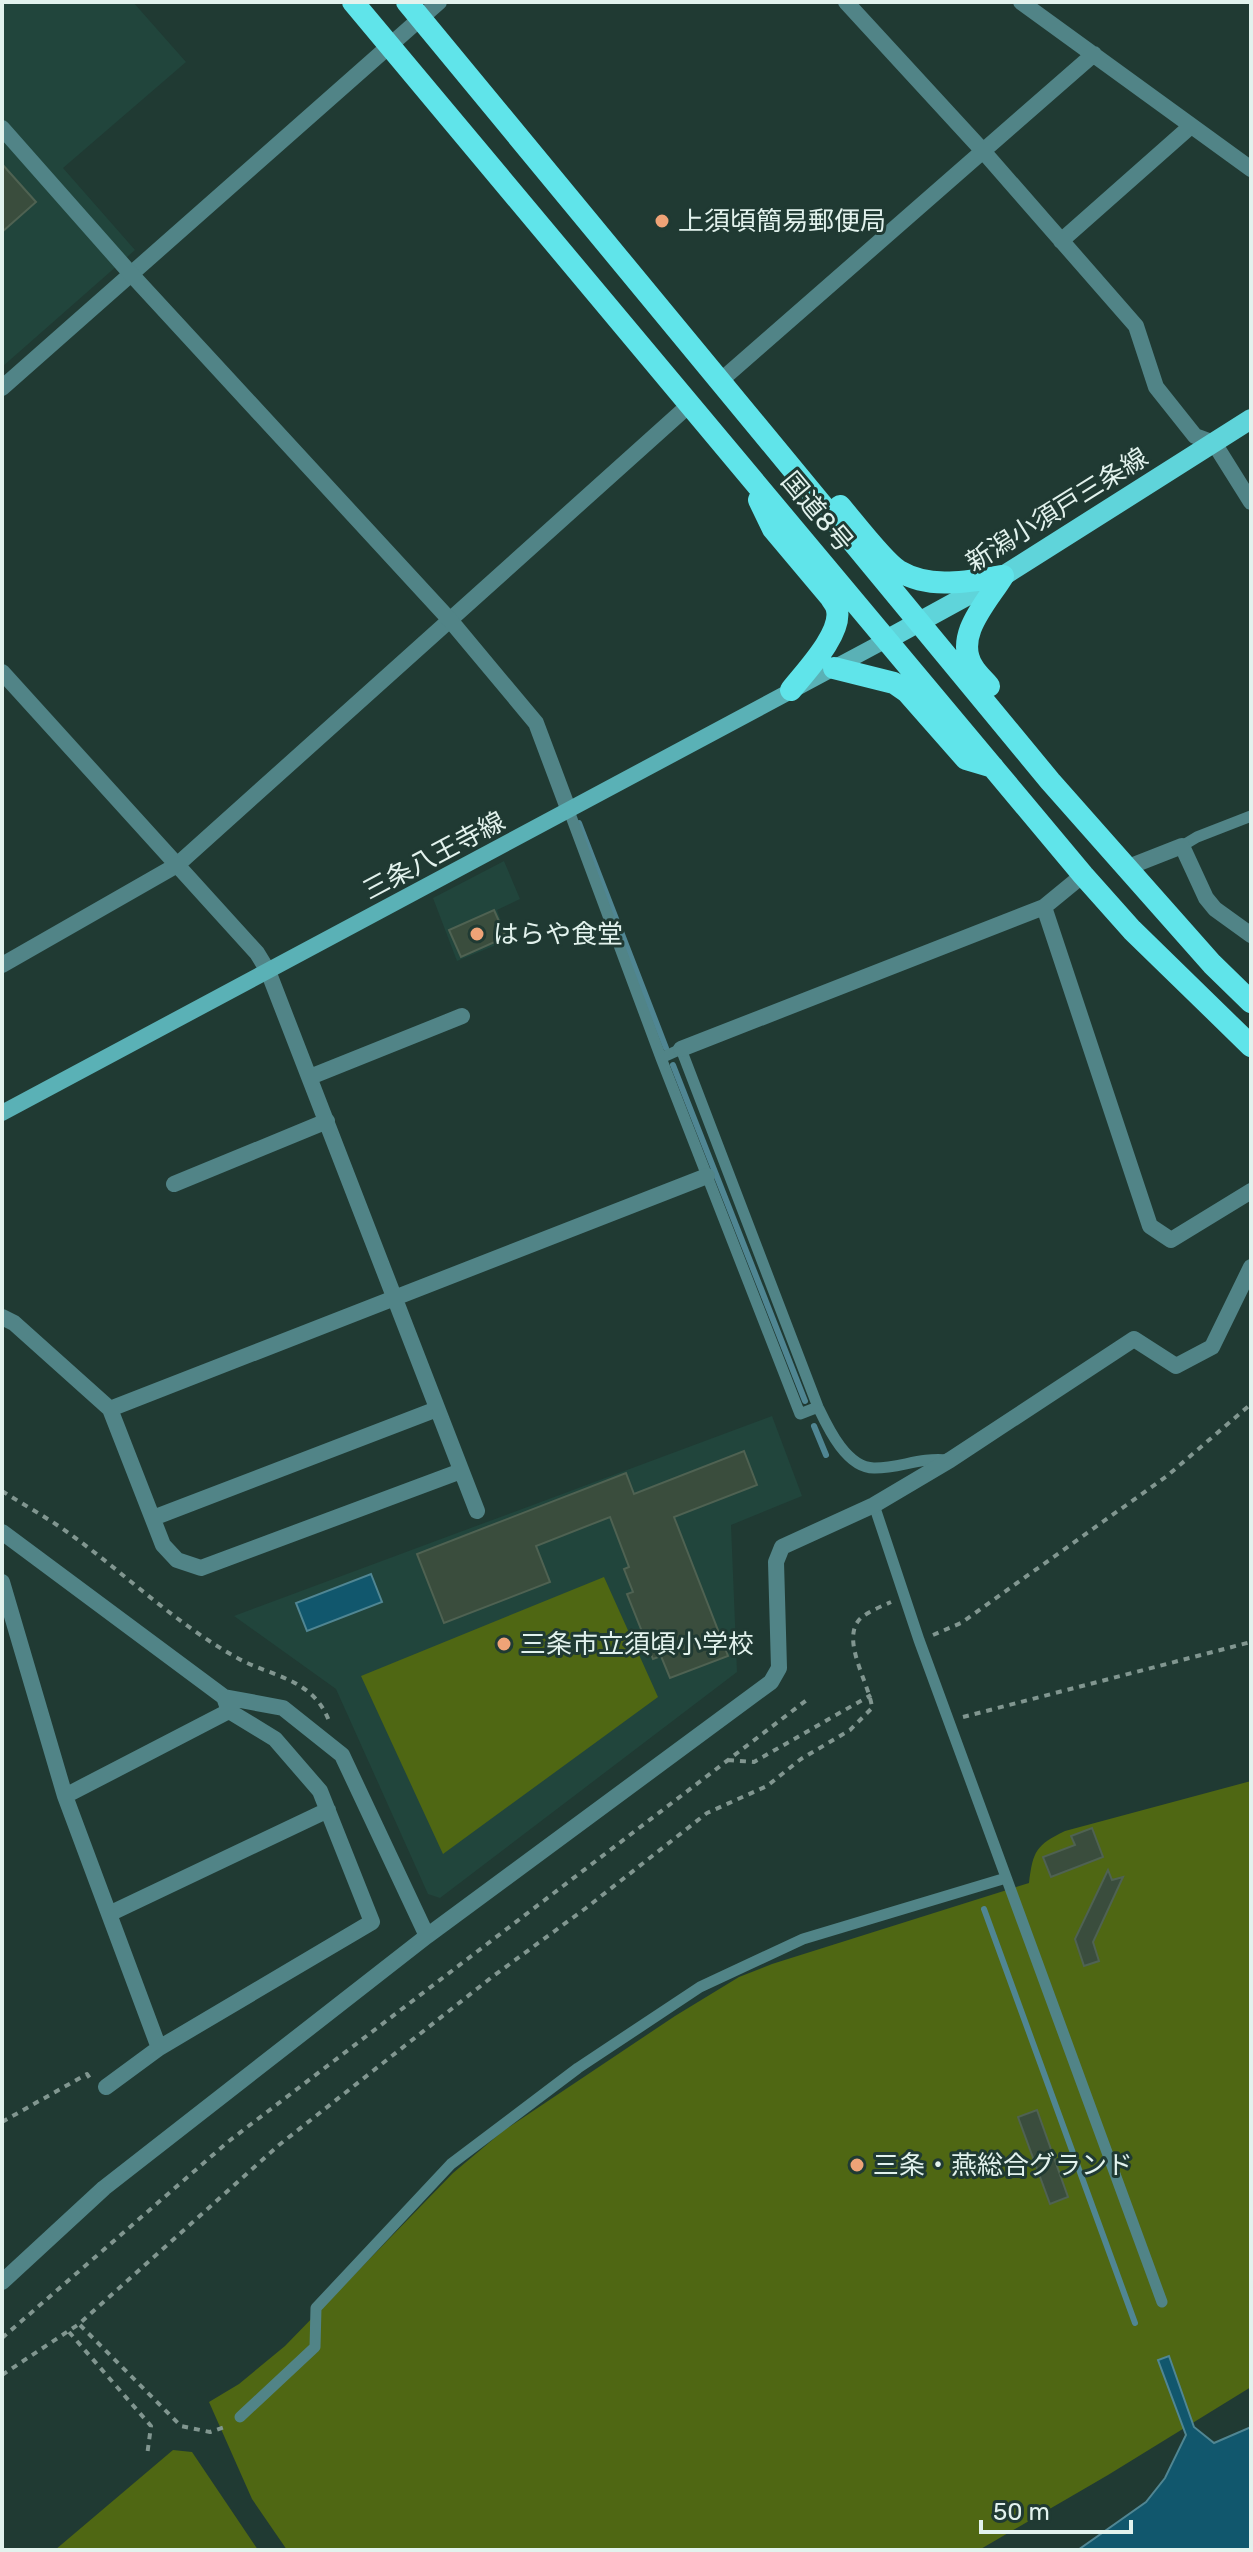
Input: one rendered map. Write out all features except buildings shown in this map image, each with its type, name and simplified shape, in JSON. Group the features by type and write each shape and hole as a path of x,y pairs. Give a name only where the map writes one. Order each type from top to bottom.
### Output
{"highway":[{"name":"国道8号","path":"353,2 1083,875 1132,930 1251,1046"},
{"name":"国道8号","path":"414,10 1050,781 1212,964 1251,1002"},
{"path":"746,471 773,529 831,598 838,611 833,633 825,647 791,690"},
{"path":"801,482 834,500 897,570 924,581 945,583 1003,576"},
{"path":"1003,576 971,628 969,657 972,666 1043,750 1050,781"},
{"path":"834,668 894,683 907,692 966,759 993,767"}],"main road":[{"name":"新潟小須戸三条線","path":"888,639 1003,576 1251,419"},
{"name":"三条八王寺線","path":"2,1113 888,639"}],"street":[{"path":"2,388 390,46 414,10 439,2"},
{"path":"846,2 983,151 1136,326 1156,387 1195,436 1214,443 1251,502"},
{"path":"1021,2 1251,169"},
{"path":"719,382 1094,54"},
{"path":"1061,241 1191,126"},
{"path":"2,128 131,274 450,620 536,723 569,811"},
{"path":"2,965 177,865 688,406"},
{"path":"2,672 257,953 268,971 477,1511"},
{"path":"1126,868 1182,846 1206,898 1215,909 1251,935"},
{"path":"681,1049 1044,907 1083,875"},
{"path":"1044,907 1150,1226 1171,1240 1251,1191"},
{"path":"310,1077 462,1016"},
{"path":"174,1184 327,1121"},
{"path":"110,1409 707,1176"},
{"path":"2,2282 104,2188 427,1936 771,1682 779,1668 776,1562 782,1547 874,1505 950,1460 1134,1339 1176,1366 1212,1347 1251,1267"},
{"path":"2,1317 14,1323 110,1409 163,1545 177,1560 201,1568 461,1471"},
{"path":"153,1518 437,1409"},
{"path":"2,1532 275,1739 320,1791 372,1922 159,2048 106,2087"},
{"path":"2,1582 65,1796 159,2048"},
{"path":"65,1796 227,1704 283,1708 342,1755 427,1936"},
{"path":"109,1914 328,1810"}],"lane":[{"path":"569,811 661,1058 800,1414 818,1407"},
{"path":"1182,846 1251,816"},
{"path":"661,1058 681,1049 827,1426 843,1448 862,1466 874,1468 927,1458 950,1460"},
{"path":"874,1505 919,1640 1162,2302"},
{"path":"240,2417 315,2347 316,2308 451,2164 578,2068 700,1987 803,1939 1006,1878"}],"path":[{"path":"919,1640 961,1623 1167,1476 1251,1404"},
{"path":"2,1491 68,1532 168,1611 233,1656 304,1686 324,1707 342,1755"},
{"path":"2,2375 79,2324 279,2145 389,2056 707,1813 767,1786 801,1759 850,1730 872,1708 871,1695 856,1661 853,1640 856,1625 861,1618 904,1595"},
{"path":"949,1721 1251,1642"},
{"path":"727,1760 754,1762 871,1695"},
{"path":"2,2338 229,2141 808,1699"},
{"path":"2,2122 87,2074 98,2088 106,2087"},
{"path":"79,2324 181,2426 210,2432 228,2426 240,2417"},
{"path":"69,2332 151,2426 147,2456"}],"shaded area":[{"path":"2,2 133,2 186,62 63,168 135,250 2,367"},
{"path":"504,861 520,899 497,910 508,940 457,961 433,898"},
{"name":"三条市立須頃小学校","path":"772,1416 802,1496 731,1525 737,1672 440,1898 428,1894 336,1689 234,1616"}],"green space":[{"path":"604,1577 658,1697 443,1854 361,1676"},
{"name":"三条・燕総合グランド","path":"1251,1781 1251,2387 979,2550 287,2550 252,2499 209,2402 239,2384 285,2346 453,2173 503,2131 739,1977 1029,1883 1038,1850 1065,1831"},
{"path":"173,2450 192,2452 258,2550 55,2550"}],"water":[{"path":"371,1574 382,1602 307,1631 296,1603"},
{"path":"1169,2356 1194,2427 1214,2443 1251,2427 1251,2550 1078,2550 1146,2502 1165,2478 1186,2435 1158,2360"}],"waterway":[{"path":"579,823 666,1048"},
{"path":"673,1065 805,1401"},
{"path":"814,1426 826,1455"},
{"path":"984,1909 1135,2323"}],"place":[{"name":"上須頃簡易郵便局","path":"662,221"},
{"name":"はらや食堂","path":"477,934"},
{"name":"三条市立須頃小学校","path":"504,1644"},
{"name":"三条・燕総合グランド","path":"857,2165"}]}
